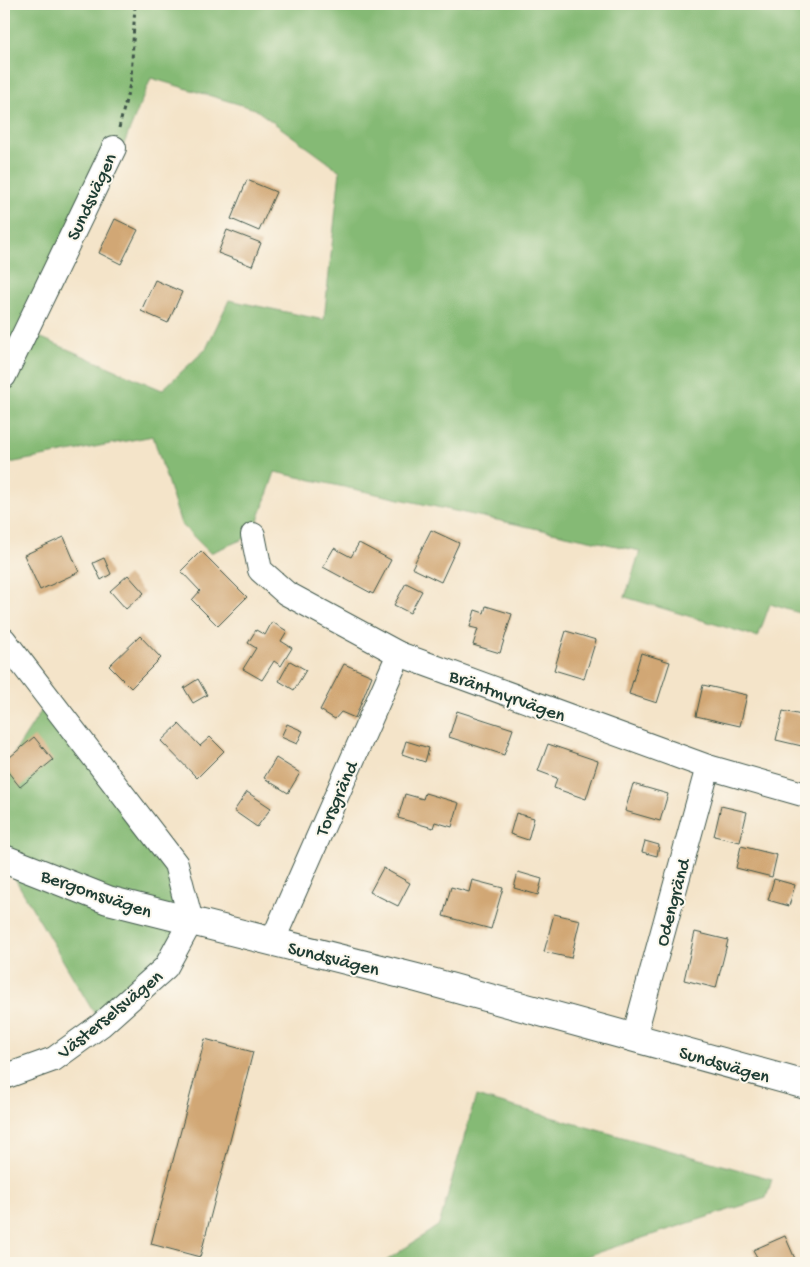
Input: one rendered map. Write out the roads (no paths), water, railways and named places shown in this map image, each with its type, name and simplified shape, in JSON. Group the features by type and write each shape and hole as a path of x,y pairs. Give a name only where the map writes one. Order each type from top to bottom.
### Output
{"street":[{"name":"Sundsvägen","path":"4,376 114,148"},
{"name":"Bräntmyrvägen","path":"253,535 260,570 286,593 400,654 708,767 806,795"},
{"path":"4,640 176,864 191,922"},
{"name":"Torsgränd","path":"272,942 400,654"},
{"name":"Odengränd","path":"634,1037 708,767"},
{"name":"Bergomsvägen","path":"4,858 108,900 191,922"},
{"name":"Sundsvägen","path":"191,922 417,978 806,1085"},
{"name":"Västerselsvägen","path":"4,1077 54,1059 101,1025 166,967 191,922"}]}
